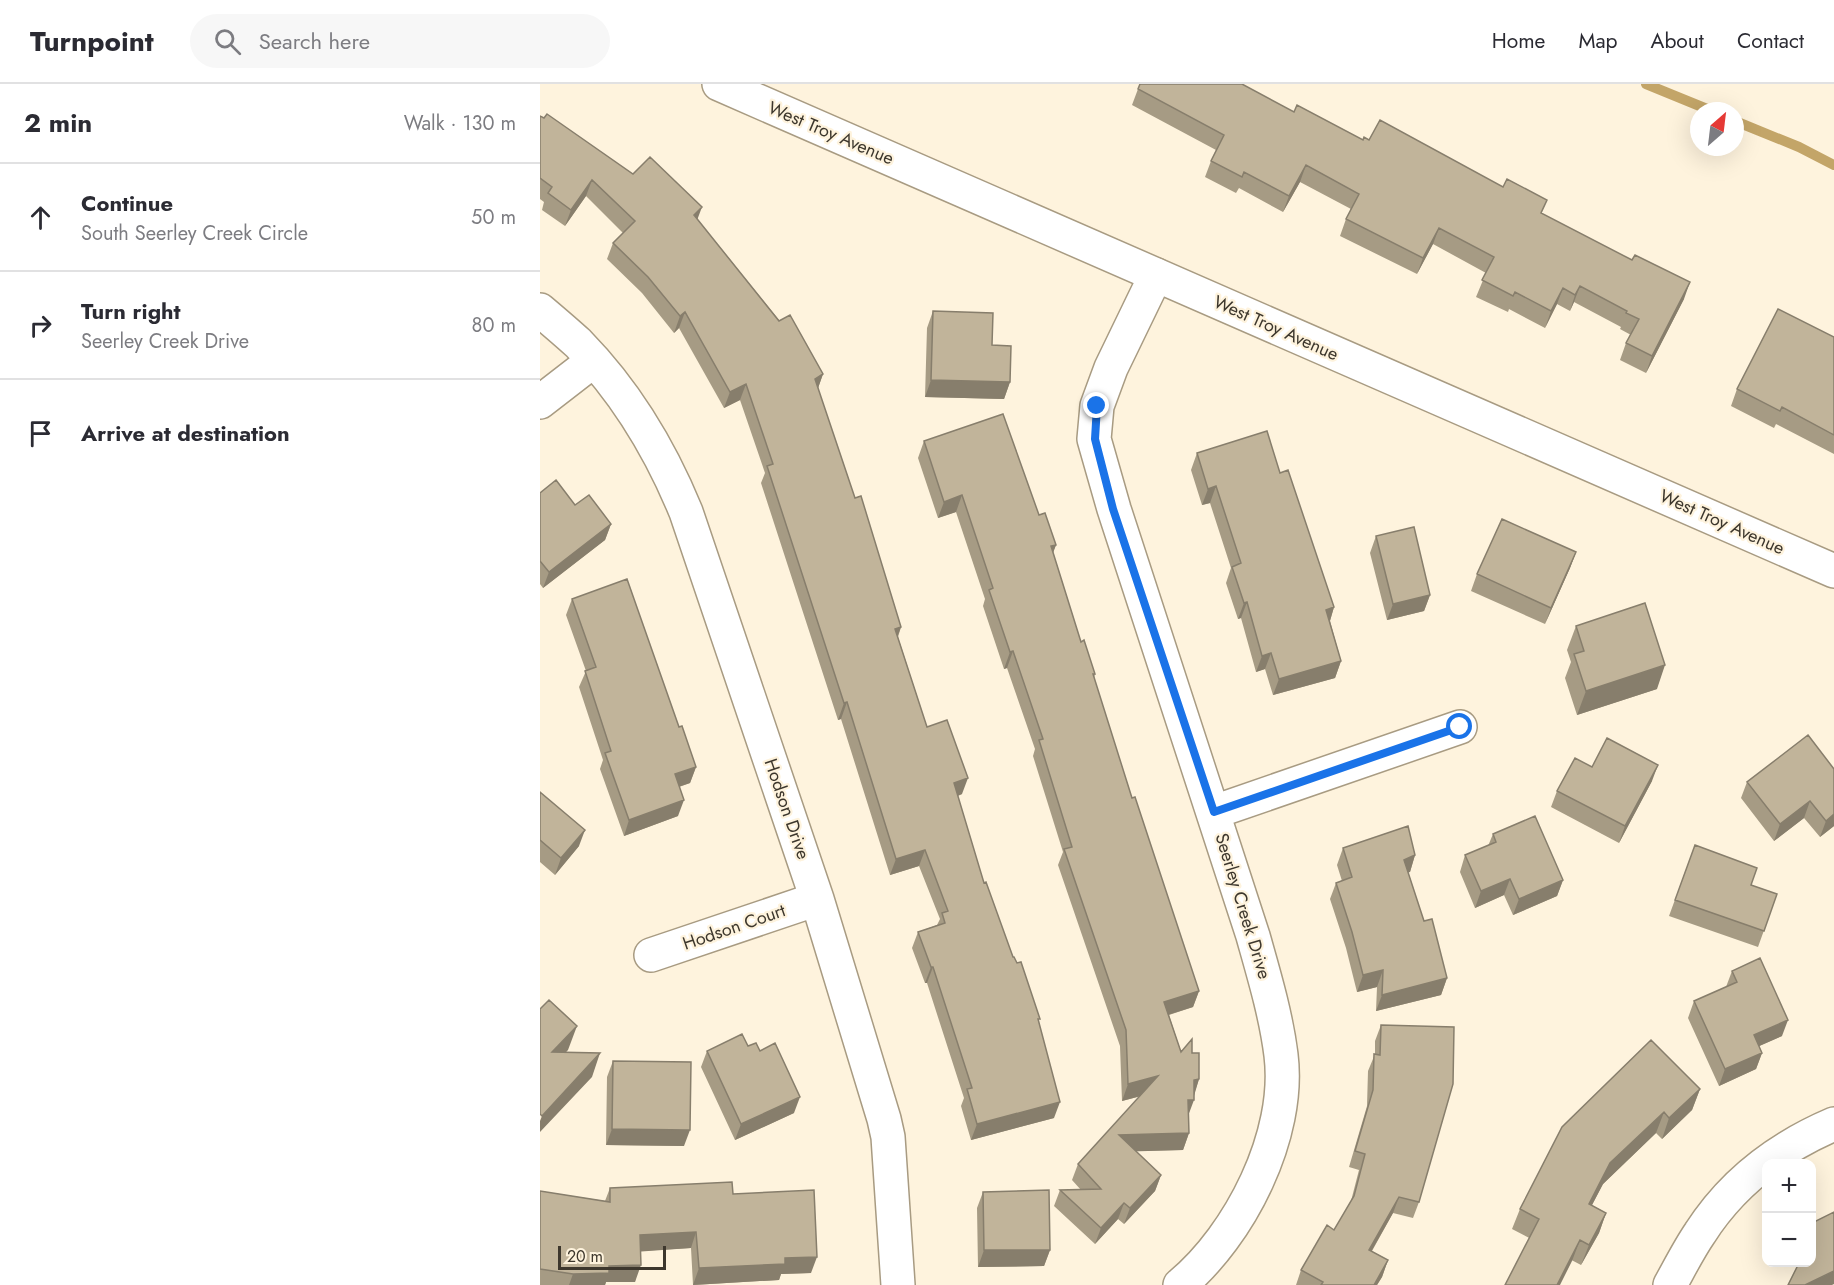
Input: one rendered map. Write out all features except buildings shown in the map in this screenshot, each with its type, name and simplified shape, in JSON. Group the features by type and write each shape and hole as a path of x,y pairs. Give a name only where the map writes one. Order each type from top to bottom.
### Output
{"street":[{"name":"West Troy Avenue","path":"719,84 1834,571"},
{"name":"Seerley Creek Drive","path":"1156,275 1111,368 1097,406 1095,439 1113,509 1214,812 1270,996 1281,1056 1282,1093 1270,1146 1241,1214 1218,1247 1180,1285"},
{"name":"Hodson Drive","path":"540,310 578,344 642,424 673,480 686,512 817,899 888,1137 898,1285"},
{"path":"540,402 593,361"},
{"path":"1214,812 1460,727"},
{"name":"Hodson Court","path":"651,955 817,899"},
{"path":"1671,1285 1701,1231 1738,1187 1785,1148 1834,1124"}],"waterway":[{"path":"1646,84 1690,102"},
{"path":"1744,125 1799,147 1834,165"}],"route":[{"path":"1097,406 1095,439 1113,509 1214,812 1460,727"}]}
